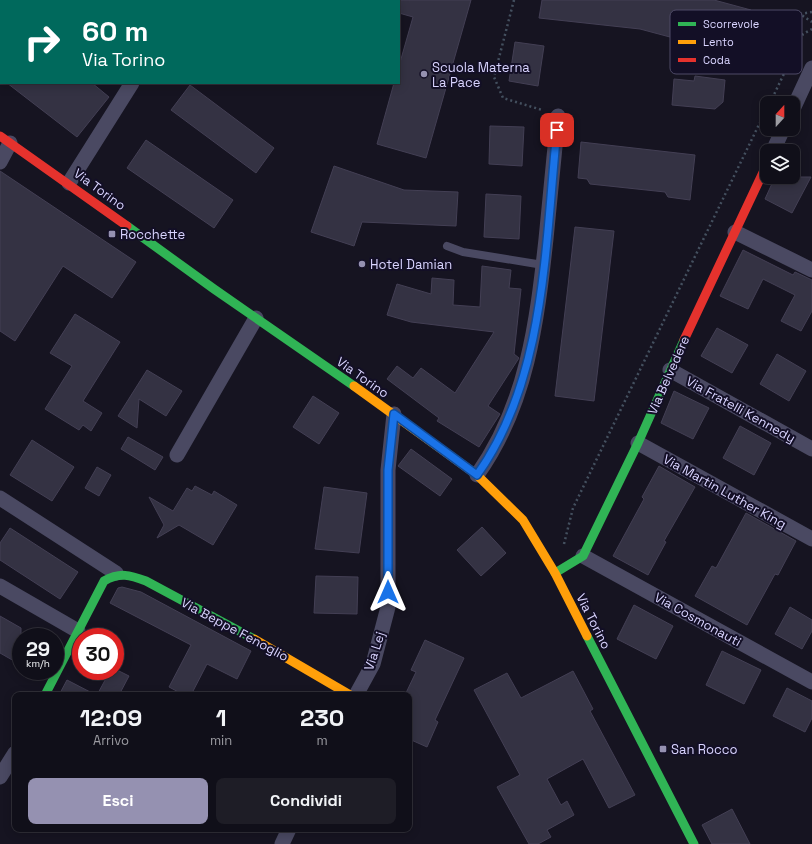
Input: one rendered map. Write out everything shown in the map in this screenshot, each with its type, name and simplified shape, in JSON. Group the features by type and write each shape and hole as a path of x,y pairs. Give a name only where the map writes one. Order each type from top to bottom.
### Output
{"main road":[{"name":"Via Torino","path":"5,139 69,182 256,318 394,414 477,475 508,503 523,520 555,573 694,844"},
{"name":"Via Belvedere","path":"578,559 638,444 670,370 760,179"},
{"path":"555,573 578,559"},
{"path":"80,628 104,581 116,574"},
{"name":"Via Beppe Fenoglio","path":"116,574 130,575 146,581 279,652 345,692"},
{"path":"47,692 72,643"}],"street":[{"path":"800,96 811,75"},
{"path":"69,182 131,84"},
{"path":"477,475 489,457 509,417 527,366 539,306 558,116"},
{"path":"0,162 5,139"},
{"path":"735,232 812,270"},
{"path":"177,455 256,318"},
{"name":"Via Fratelli Kennedy","path":"670,370 812,449"},
{"name":"Via Lej","path":"358,692 373,664 388,607 388,470 394,414"},
{"name":"Via Martin Luther King","path":"638,444 812,539"},
{"name":"Via Beppe Fenoglio","path":"0,498 116,574"},
{"name":"Via Cosmonauti","path":"578,559 812,682"},
{"path":"0,586 73,628"},
{"path":"0,777 12,757"},
{"path":"282,844 288,832"}],"lane":[{"path":"447,246 463,252 543,264"}],"path":[{"path":"514,0 494,77 503,98 558,116"},
{"path":"802,14 812,12"},
{"path":"802,15 812,22"},
{"path":"802,36 812,29"},
{"path":"773,96 784,74"},
{"path":"578,559 563,546 573,508 760,122"}],"building":[{"name":"Scuola Materna La Pace","path":"400,0 471,0 426,158 377,144 394,84 400,84 400,62 413,17 400,13"},
{"path":"542,0 714,0 751,10 670,10 670,37 640,29 539,18"},
{"path":"515,42 544,46 538,86 509,81"},
{"path":"695,76 725,80 723,102 715,109 672,105 674,79 694,81"},
{"path":"8,84 93,84 109,97 77,137"},
{"path":"190,85 274,148 256,173 171,110"},
{"path":"490,126 524,127 522,166 489,164"},
{"path":"146,140 233,200 214,228 127,168"},
{"path":"581,142 695,155 690,200 668,197 665,192 590,184 587,179 578,178"},
{"path":"334,166 404,190 458,192 456,226 362,222 354,246 311,232"},
{"path":"0,171 136,262 112,298 63,266 15,341 0,331"},
{"path":"800,177 811,177 792,213 765,199 772,184 800,184"},
{"path":"486,194 521,196 519,239 484,237"},
{"path":"575,227 614,231 594,401 555,396"},
{"path":"743,250 793,275 795,272 812,280 812,311 801,331 781,321 795,295 763,279 748,309 720,296"},
{"path":"482,266 511,270 509,288 521,289 514,354 519,358 488,406 500,414 479,447 437,421 439,418 387,379 397,366 413,378 421,368 455,393 494,332 411,322 387,315 397,284 431,294 432,278 454,280 453,305 480,307"},
{"path":"75,314 120,342 83,401 102,413 91,431 83,425 79,430 45,409 72,366 50,353"},
{"path":"717,328 748,345 732,373 701,356"},
{"path":"777,354 806,371 789,401 760,384"},
{"path":"147,370 182,391 166,416 139,399 137,428 118,416"},
{"path":"674,391 709,408 693,439 661,423"},
{"path":"313,396 339,413 319,444 293,427"},
{"path":"740,426 771,443 754,475 723,458"},
{"path":"128,437 163,457 155,470 121,449"},
{"path":"32,440 74,467 52,501 10,475"},
{"path":"411,449 452,479 440,496 398,466"},
{"path":"659,466 695,487 664,541 666,542 648,575 613,556 644,499 642,497"},
{"path":"97,467 111,475 99,496 85,488"},
{"path":"195,486 212,495 214,491 237,505 213,545 179,525 157,538 164,525 149,497 173,511 187,488 192,491"},
{"path":"324,487 367,493 359,553 315,549"},
{"path":"746,513 796,541 778,575 775,574 747,625 695,596 712,566 716,568"},
{"path":"482,527 506,553 481,576 457,550"},
{"path":"10,528 78,572 60,599 0,560 0,543"},
{"path":"316,576 358,577 357,614 314,613"},
{"path":"122,587 141,592 251,651 237,679 207,664 193,692 178,692 169,687 191,645 110,603 118,588"},
{"path":"634,605 673,626 656,659 617,639"},
{"path":"790,607 812,620 812,631 802,649 775,634"},
{"path":"0,616 21,628 12,628 12,660 0,653"},
{"path":"425,640 464,658 435,720 438,722 427,747 412,740 412,692 406,692 416,672 411,670"},
{"path":"722,651 761,670 744,704 706,685"},
{"path":"573,671 593,709 590,711 635,795 609,808 583,759 547,779 561,805 567,801 574,815 547,830 551,837 538,844 529,844 497,787 520,775 474,690 507,673 521,698"},
{"path":"124,674 129,676 121,692 99,692 105,680 124,680"},
{"path":"67,680 90,692 61,692"},
{"path":"787,688 812,701 812,718 805,732 773,716"},
{"path":"732,809 750,844 712,844 702,825"}],"traffic: fast":[{"path":"127,226 214,289 354,386"},
{"path":"555,573 583,556 638,443 684,340"},
{"path":"47,692 104,581 115,576 125,575 146,581 254,639"},
{"path":"587,636 694,844"}],"traffic: slow":[{"path":"354,386 477,475 523,520 555,573 587,636"},
{"path":"254,639 345,692"}],"traffic: jam":[{"path":"0,136 127,226"},
{"path":"684,340 760,179"}],"place":[{"name":"Scuola Materna La Pace","path":"424,74"},
{"name":"Rocchette","path":"112,234"},
{"name":"Hotel Damian","path":"362,264"},
{"name":"San Rocco","path":"663,749"}],"route":[{"path":"388,592 388,470 394,414 477,475 489,457 509,417 527,366 539,306 557,130"}]}
